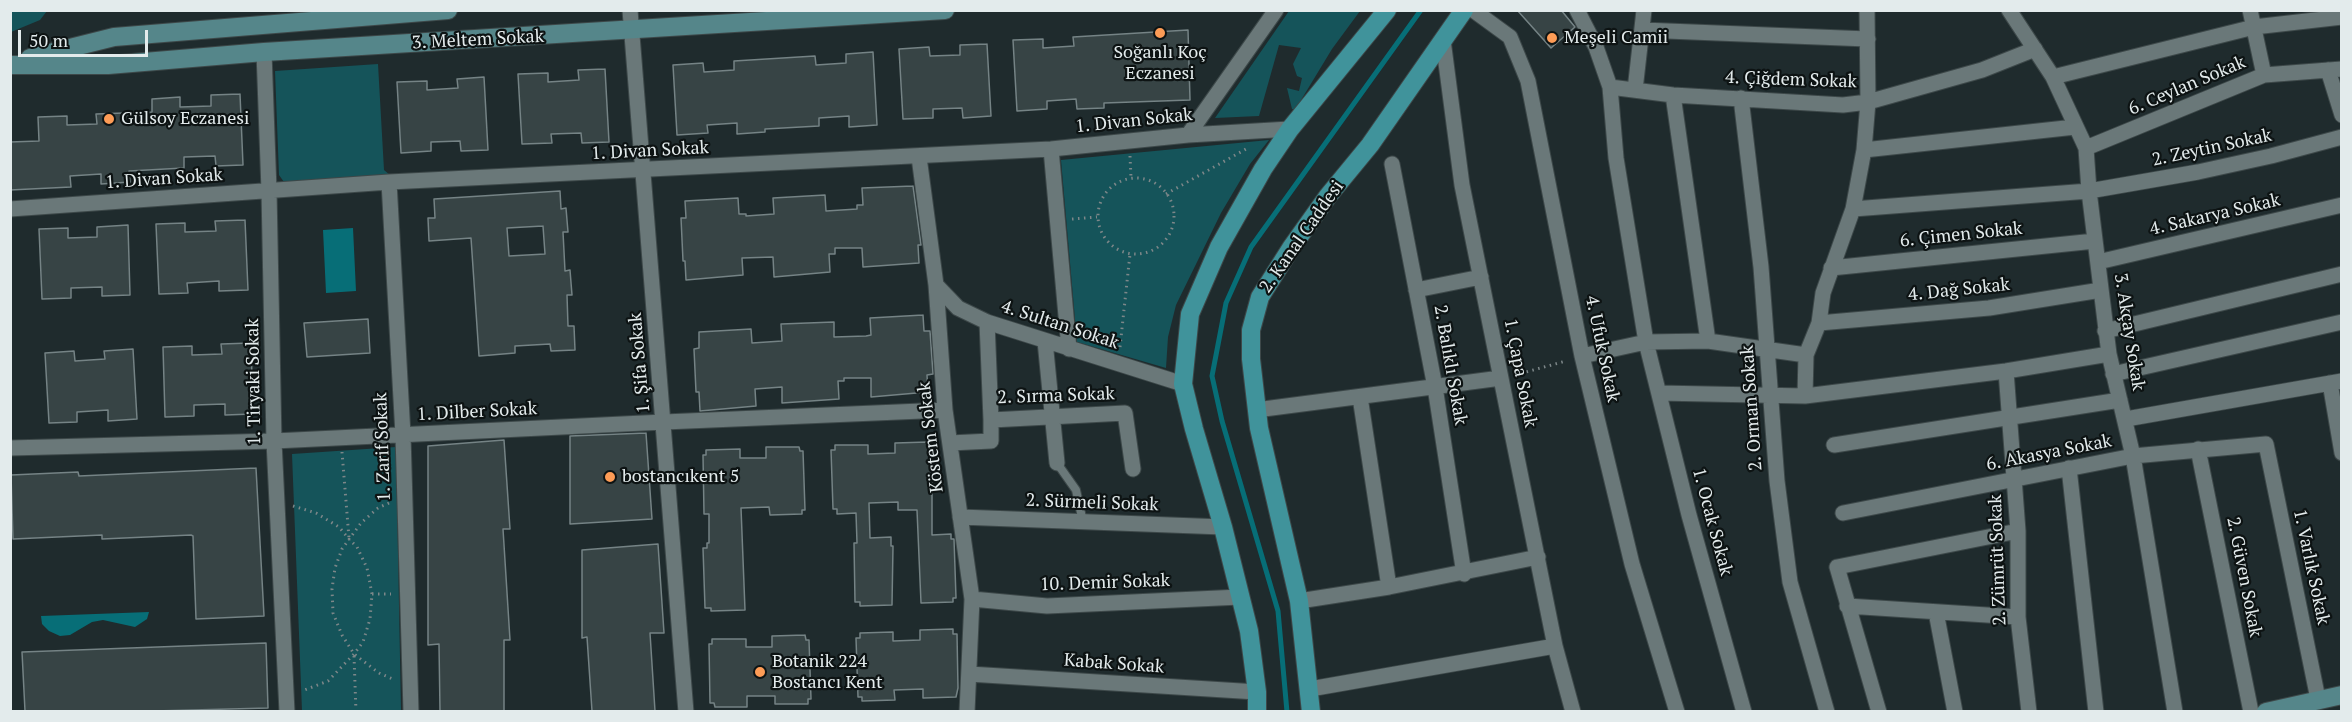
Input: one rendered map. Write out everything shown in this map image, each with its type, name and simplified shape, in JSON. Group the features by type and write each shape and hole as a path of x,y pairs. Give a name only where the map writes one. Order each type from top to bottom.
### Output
{"main road":[{"path":"1257,711 1257,692 1249,631 1183,384 1190,314 1219,247 1263,170 1290,129 1387,10"},
{"name":"2. Kanal Caddesi","path":"1311,711 1299,601 1256,410 1251,359 1251,330 1260,297 1291,248 1328,196 1377,136 1464,10"}],"street":[{"name":"3. Meltem Sokak","path":"10,64 114,37 345,14 448,10"},
{"name":"1. Şifa Sokak","path":"630,10 686,711"},
{"name":"3. Meltem Sokak","path":"10,64 108,65 264,52 945,10"},
{"path":"1188,135 1276,10"},
{"name":"4. Ufuk Sokak","path":"1473,10 1510,37 1528,81 1582,356 1632,564 1677,711"},
{"name":"1. Ocak Sokak","path":"1577,10 1596,47 1611,87 1617,158 1646,342 1689,515 1744,711"},
{"path":"1635,90 1644,10"},
{"path":"1805,396 1806,355 1819,323 1823,293 1831,268 1853,209 1864,150 1868,102 1867,10"},
{"name":"3. Akçay Sokak","path":"2009,10 2052,77 2086,148 2105,331 2133,456 2175,711"},
{"path":"2250,10 2264,75"},
{"path":"2052,77 2254,27 2342,17"},
{"path":"1642,30 1868,39"},
{"name":"1. Çapa Sokak","path":"1443,40 1462,184 1555,646 1573,711"},
{"name":"4. Çiğdem Sokak","path":"1611,87 1673,95 1843,105 1868,102 1982,70 2035,49"},
{"name":"1. Tiryaki Sokak","path":"264,52 274,441 286,704"},
{"path":"2335,69 2342,115"},
{"name":"6. Ceylan Sokak","path":"2086,148 2264,75 2335,69"},
{"path":"1673,95 1708,341"},
{"name":"2. Orman Sokak","path":"1741,98 1769,350 1777,480 1790,582 1827,711"},
{"path":"1864,150 2075,127"},
{"name":"1. Divan Sokak","path":"10,209 389,182 1052,149 1188,135 1290,129"},
{"name":"2. Zeytin Sokak","path":"1853,209 2089,191 2208,170 2342,137"},
{"path":"1052,149 1069,349"},
{"name":"Köstem Sokak","path":"919,157 936,285 945,410 972,599 967,711"},
{"name":"2. Balıklı Sokak","path":"1392,164 1435,387 1464,574"},
{"name":"1. Zarif Sokak","path":"389,182 405,499 411,711"},
{"name":"4. Sakarya Sokak","path":"2098,262 2342,205"},
{"name":"6. Çimen Sokak","path":"1831,268 2095,241"},
{"path":"2105,331 2342,274"},
{"path":"1416,290 1481,277"},
{"name":"4. Sultan Sokak","path":"936,285 958,308 987,322 1183,384"},
{"name":"4. Dağ Sokak","path":"1819,323 1989,308 2102,290"},
{"name":"2. Sırma Sokak","path":"987,322 991,420 1125,413 1133,469"},
{"path":"2113,374 2342,322"},
{"path":"1045,341 1057,463"},
{"path":"1582,356 1646,342 1708,341 1806,355"},
{"path":"1659,393 1805,396 2109,354"},
{"name":"2. Zümrüt Sokak","path":"2006,370 2018,531 2019,617 2029,711"},
{"path":"1256,410 1502,378"},
{"path":"2126,419 2336,382 2342,453"},
{"path":"1360,397 1389,587"},
{"path":"1834,445 2120,400"},
{"name":"1. Dilber Sokak","path":"10,448 274,441 945,410"},
{"path":"950,443 991,441 991,420"},
{"name":"6. Akasya Sokak","path":"1843,513 2133,456 2266,444"},
{"name":"1. Varlık Sokak","path":"2266,444 2318,699"},
{"name":"2. Güven Sokak","path":"2198,449 2251,711"},
{"path":"2069,468 2096,711"},
{"name":"2. Sürmeli Sokak","path":"960,517 1223,527"},
{"path":"1879,711 1837,567 2018,531"},
{"path":"1299,601 1464,574 1538,557"},
{"name":"10. Demir Sokak","path":"972,599 1047,606 1240,597"},
{"path":"1847,606 2019,617"},
{"path":"1936,612 1954,711"},
{"path":"1310,689 1555,646"},
{"name":"Kabak Sokak","path":"969,674 1257,692"},
{"path":"2266,711 2342,695"}],"lane":[{"path":"1057,463 1076,490 1083,522"}],"path":[{"path":"1129,141 1131,178"},
{"path":"1166,194 1247,148"},
{"path":"1131,178 1142,178 1154,183 1166,194 1174,211 1174,223 1163,243 1142,254 1130,254 1117,250 1107,241 1100,230 1098,217 1100,204 1106,192 1116,183 1131,178"},
{"path":"1058,220 1098,217"},
{"path":"1118,364 1130,254"},
{"path":"1502,378 1582,356"},
{"path":"341,438 349,539"},
{"path":"405,499 378,508 361,523 342,549 335,568 332,589 333,613 342,635 354,654 379,674 411,686"},
{"path":"277,501 316,513 339,527 357,547 367,568 372,594 370,619 363,642 354,654 328,681 286,704"},
{"path":"354,654 356,711"}],"shaded area":[{"path":"10,11 47,11 40,20 11,32"},
{"path":"1289,11 1360,11 1332,49 1295,110 1292,109 1287,88 1299,91 1302,78 1297,76 1293,64 1301,48 1279,45 1259,116 1215,118"},
{"path":"378,64 384,170 390,175 284,182 279,175 275,71"},
{"path":"1269,140 1250,164 1221,213 1176,305 1168,337 1166,368 1077,342 1061,160"},
{"path":"353,228 356,291 326,293 323,230"},
{"path":"396,447 401,711 302,711 292,454"},
{"path":"149,612 147,619 135,627 103,620 92,622 70,635 60,636 49,631 42,624 41,616"}],"building":[{"name":"Meşeli Camii","path":"1517,10 1561,10 1575,27 1551,48"},
{"path":"1188,30 1190,100 1104,103 1104,108 1077,109 1076,99 1047,101 1047,109 1017,111 1013,40 1043,39 1043,48 1074,46 1073,37"},
{"path":"987,44 991,116 963,118 962,108 933,109 933,118 903,119 899,49 929,47 930,56 960,55 960,45"},
{"path":"873,52 877,125 849,127 849,116 819,118 819,126 765,129 765,132 737,134 737,123 707,125 708,133 677,135 673,65 703,63 704,72 734,70 734,61 815,56 816,65 846,63 846,54"},
{"path":"605,69 609,142 582,143 581,133 551,134 552,143 522,144 518,74 548,73 548,82 579,80 578,70"},
{"path":"484,77 488,150 461,151 460,141 431,142 431,151 401,153 397,82 427,81 427,90 458,88 457,79"},
{"path":"240,94 243,165 216,166 215,156 184,157 184,168 129,171 130,182 101,184 101,174 70,176 71,187 10,190 10,142 39,141 38,117 67,116 67,125 97,124 96,114 152,112 152,99 180,97 180,107 211,106 211,95"},
{"path":"913,186 921,245 918,245 919,263 863,267 862,248 835,248 835,254 829,254 830,272 774,277 773,257 742,258 743,275 686,280 681,218 686,218 685,201 738,198 739,214 746,214 746,216 774,214 773,198 825,195 826,211 857,209 857,205 863,205 862,188"},
{"path":"560,191 561,209 566,208 568,232 563,232 565,271 570,270 572,295 567,295 568,326 574,326 575,350 551,351 550,344 515,346 515,353 479,356 471,238 429,241 428,218 435,218 434,199","holes":["543,226 545,254 509,256 507,228"]},
{"path":"245,220 248,290 219,291 219,281 187,283 188,293 159,294 156,224 185,223 185,232 216,231 215,221"},
{"path":"128,225 130,295 102,296 102,287 71,288 71,298 42,299 39,229 68,228 68,238 97,237 97,227"},
{"path":"923,315 924,331 930,331 933,374 927,375 928,392 871,397 871,378 844,378 844,381 838,381 839,399 782,403 782,387 755,389 756,406 700,411 699,392 696,392 694,349 699,348 699,332 751,329 752,343 782,341 781,324 834,322 834,337 866,336 871,335 870,318"},
{"path":"368,319 370,353 307,357 304,323"},
{"path":"251,343 253,414 225,415 225,404 194,405 194,416 165,417 163,347 192,346 192,355 222,354 221,344"},
{"path":"133,349 137,419 108,421 108,410 77,412 77,422 49,423 45,353 74,351 75,361 105,359 104,351"},
{"name":"bostancıkent 5","path":"646,433 652,519 570,524 570,436"},
{"path":"504,440 510,529 503,529 510,640 504,640 504,711 440,711 439,644 428,645 428,446"},
{"path":"928,442 928,447 932,446 932,535 951,534 951,539 954,539 956,598 953,598 953,602 921,603 917,510 898,510 898,502 869,503 870,538 891,537 891,546 893,546 892,605 860,606 860,602 855,602 856,513 837,514 837,509 833,509 831,450 835,450 835,445 868,445 868,454 895,453 895,443"},
{"path":"766,447 799,447 800,451 803,451 805,510 802,510 802,514 770,515 769,507 741,508 745,610 711,611 711,608 705,608 703,548 707,548 707,543 709,543 709,514 704,514 703,455 706,455 706,450 740,449 740,458 766,458"},
{"path":"256,468 264,616 196,619 193,536 191,535 102,539 102,535 13,539 11,475 78,472 79,476"},
{"path":"658,544 664,633 650,633 655,711 592,711 587,637 582,638 582,550"},
{"name":"Botanik 224 Bostancı Kent","path":"953,629 953,634 957,634 958,688 956,697 923,698 923,689 894,690 895,700 862,701 862,697 858,697 856,638 860,638 860,633 893,632 893,641 920,640 920,630"},
{"name":"Botanik 224 Bostancı Kent","path":"805,635 806,640 809,640 811,699 808,699 808,704 775,704 775,696 747,696 747,707 715,707 714,703 710,703 709,644 712,644 712,639 746,639 746,647 772,647 772,636"},
{"path":"266,643 268,708 25,711 22,652"}],"waterway":[{"path":"1287,712 1278,611 1222,421 1212,376 1226,303 1251,247 1421,10"}],"place":[{"name":"Soğanlı Koç Eczanesi","path":"1160,33"},
{"name":"Meşeli Camii","path":"1552,38"},
{"name":"Gülsoy Eczanesi","path":"109,119"},
{"name":"bostancıkent 5","path":"610,477"},
{"name":"Botanik 224 Bostancı Kent","path":"760,672"}]}
